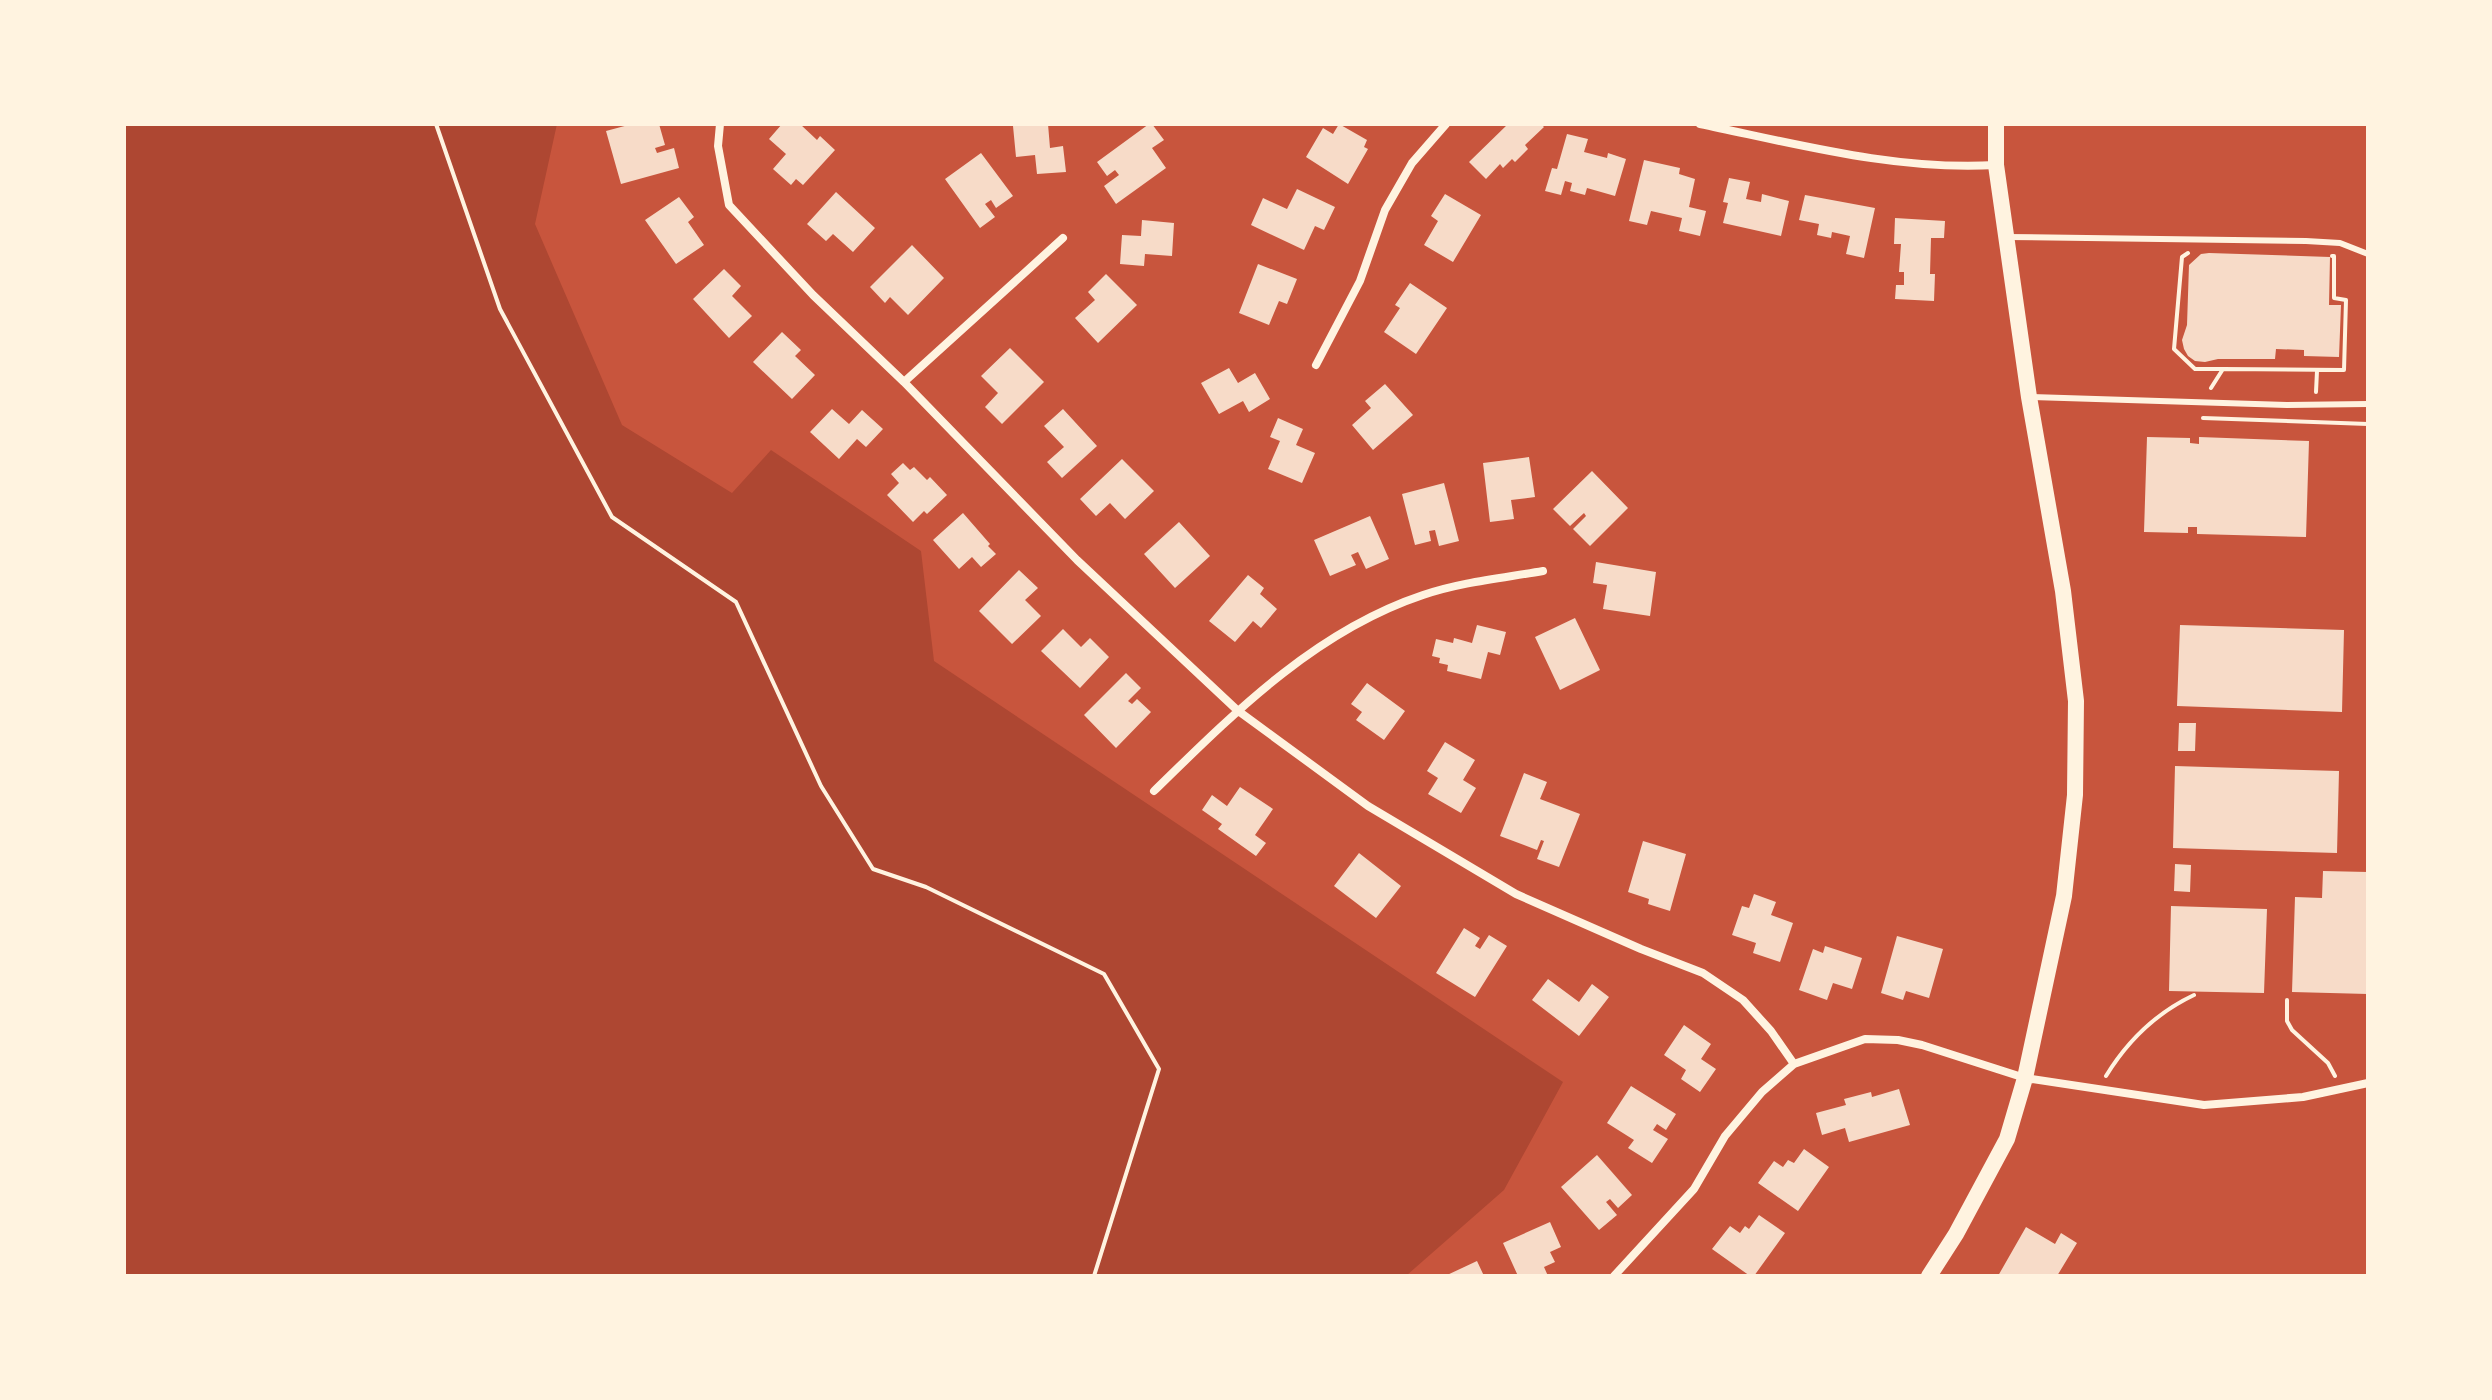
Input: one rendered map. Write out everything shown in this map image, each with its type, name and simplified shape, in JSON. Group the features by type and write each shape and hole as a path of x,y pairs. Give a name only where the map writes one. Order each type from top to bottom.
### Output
{"main road":[{"path":"1929,1276 1956,1234 2007,1139 2025,1078 2064,896 2075,795 2076,701 2063,591 2029,397 1996,165 1996,124"}],"street":[{"path":"720,124 718,146 729,205 813,295 904,382 1077,560 1237,710 1368,806 1516,894 1703,973 1743,1000 1771,1031 1794,1064"},
{"path":"1316,365 1360,281 1385,210 1412,163 1446,124"},
{"path":"1700,124 1814,148 1907,163 1954,168 1996,165"},
{"path":"904,382 1063,238"},
{"path":"1154,791 1237,710 1333,636 1434,592 1543,571"},
{"path":"1614,1276 1694,1189 1725,1136 1752,1103 1794,1064 1865,1039 1898,1040 1922,1045 2025,1078 2204,1105 2303,1097 2368,1083"}],"lane":[{"path":"2006,237 2306,241 2340,243 2368,254"},
{"path":"2029,397 2287,405 2368,404"}],"path":[{"path":"436,124 500,309 612,517 736,602 821,786 873,869 926,887 1104,974 1159,1069 1094,1276"},
{"path":"2192,251 2182,257 2174,349 2195,369 2344,370 2346,300 2334,298 2334,256 2318,255"},
{"path":"2223,369 2193,418 2368,424"},
{"path":"2099,1089 2120,1053 2148,1024 2194,995"},
{"path":"2287,1000 2287,1021 2292,1030 2328,1063 2342,1089"}],"shaded area":[{"path":"124,124 557,124 535,224 622,425 732,493 771,450 921,551 934,661 1563,1082 1504,1190 1407,1275 1402,1276 124,1276"}],"building":[{"path":"632,124 659,124 665,145 655,148 657,153 674,148 679,168 621,184 606,131"},
{"path":"782,124 800,124 817,140 820,136 835,150 803,185 796,179 791,185 773,169 786,154 769,139"},
{"path":"1048,124 1050,148 1063,146 1066,172 1037,174 1035,155 1016,157 1013,126"},
{"path":"1149,124 1164,140 1152,148 1166,168 1116,204 1104,186 1119,175 1115,170 1107,176 1097,162"},
{"path":"1339,124 1367,140 1364,147 1368,149 1348,184 1306,157 1323,128 1333,134"},
{"path":"1508,124 1541,124 1544,127 1525,145 1528,149 1515,162 1512,159 1503,168 1500,164 1486,179 1469,162"},
{"path":"1567,134 1588,139 1584,152 1607,158 1608,153 1626,159 1615,196 1587,188 1585,195 1570,191 1572,183 1565,181 1561,195 1545,191 1552,168 1557,169"},
{"path":"981,153 1013,196 996,208 991,200 985,204 995,217 980,228 945,179"},
{"path":"1644,160 1680,168 1679,174 1695,179 1689,207 1706,211 1700,236 1679,231 1682,218 1651,211 1647,225 1629,221"},
{"path":"1729,178 1750,182 1746,199 1761,202 1762,194 1789,201 1781,236 1723,223 1728,203 1723,202"},
{"path":"1297,189 1335,207 1324,230 1315,226 1304,250 1251,225 1263,198 1287,209"},
{"path":"836,192 875,228 853,252 833,234 826,241 807,224"},
{"path":"1445,194 1481,215 1453,262 1424,245 1438,221 1431,216"},
{"path":"1805,195 1875,208 1864,258 1846,254 1850,236 1832,232 1831,238 1817,235 1819,224 1799,220"},
{"path":"679,197 694,217 688,222 704,245 676,264 645,220"},
{"path":"1895,218 1945,221 1944,238 1931,238 1930,274 1935,274 1934,301 1895,299 1896,285 1904,285 1904,272 1899,272 1901,244 1894,244"},
{"path":"1142,220 1174,223 1172,256 1145,254 1144,266 1120,264 1122,235 1141,236"},
{"path":"912,245 944,278 908,315 890,297 885,303 870,287"},
{"path":"2201,254 2330,257 2329,305 2341,305 2339,357 2304,356 2304,350 2276,349 2275,359 2218,359 2205,362 2188,356 2182,340 2187,325 2189,265"},
{"path":"1258,264 1297,279 1287,304 1279,301 1269,325 1239,313"},
{"path":"724,269 741,286 732,296 752,316 729,338 693,299"},
{"path":"1106,274 1137,305 1098,343 1075,318 1095,300 1088,292"},
{"path":"1410,283 1447,308 1416,354 1384,332 1400,308 1395,305"},
{"path":"782,332 801,350 795,356 815,375 792,399 753,362"},
{"path":"1010,348 1044,382 1002,424 985,407 998,393 981,376"},
{"path":"1229,368 1238,383 1255,373 1270,399 1249,412 1243,401 1219,414 1201,383"},
{"path":"1385,384 1413,415 1373,450 1352,425 1371,408 1365,401"},
{"path":"832,409 849,424 862,410 883,429 866,447 857,439 839,459 810,432"},
{"path":"1063,409 1097,446 1062,478 1047,462 1064,447 1044,426"},
{"path":"1278,418 1303,429 1296,445 1315,453 1302,483 1268,469 1280,441 1270,437"},
{"path":"2147,437 2190,438 2190,443 2199,444 2199,437 2309,441 2306,537 2197,534 2197,527 2188,527 2188,533 2144,532"},
{"path":"1529,457 1535,497 1511,500 1514,519 1490,522 1483,463"},
{"path":"1122,459 1154,491 1125,519 1110,503 1096,516 1080,499"},
{"path":"903,463 910,470 914,467 927,480 930,477 947,495 927,514 924,511 913,522 887,495 899,483 891,474"},
{"path":"1592,471 1628,508 1590,546 1573,529 1586,516 1584,513 1570,526 1553,509"},
{"path":"1444,483 1459,541 1439,546 1435,530 1429,531 1431,541 1415,545 1402,494"},
{"path":"963,513 996,554 981,567 972,557 959,569 933,540"},
{"path":"1370,516 1389,559 1366,569 1358,552 1351,555 1356,565 1330,576 1314,540"},
{"path":"1179,522 1210,556 1175,588 1144,554"},
{"path":"1596,562 1656,572 1650,616 1603,609 1607,585 1593,583"},
{"path":"1019,570 1038,588 1025,600 1041,616 1012,644 979,611"},
{"path":"1248,575 1264,588 1260,594 1277,609 1261,628 1253,621 1235,642 1209,621"},
{"path":"1575,618 1600,670 1560,690 1535,637"},
{"path":"1477,625 1506,632 1500,655 1488,652 1481,679 1447,671 1448,665 1439,663 1440,658 1432,656 1436,639 1453,643 1454,638 1472,643"},
{"path":"2180,625 2344,630 2342,712 2177,706"},
{"path":"1063,629 1081,647 1090,638 1109,657 1080,688 1041,651"},
{"path":"1126,673 1141,688 1128,701 1132,704 1137,699 1151,712 1116,748 1084,715"},
{"path":"1367,683 1405,711 1384,740 1356,720 1362,712 1351,704"},
{"path":"2179,723 2196,723 2195,751 2178,751"},
{"path":"1445,742 1475,760 1463,780 1476,788 1461,813 1428,794 1438,778 1427,771"},
{"path":"2175,766 2339,771 2337,853 2173,848"},
{"path":"1524,773 1547,782 1540,799 1580,814 1559,867 1537,859 1544,841 1541,840 1537,850 1500,836"},
{"path":"1240,787 1273,809 1255,835 1266,843 1256,856 1218,829 1222,824 1202,810 1212,795 1227,806"},
{"path":"1643,841 1686,854 1670,911 1648,904 1649,899 1628,892"},
{"path":"1359,853 1401,886 1376,918 1334,886"},
{"path":"2175,864 2191,865 2190,892 2174,891"},
{"path":"2323,871 2368,872 2368,994 2292,992 2295,897 2322,898"},
{"path":"1754,894 1776,902 1771,915 1793,923 1780,962 1753,953 1756,943 1732,935 1742,906 1749,908"},
{"path":"2171,906 2267,909 2264,993 2169,991"},
{"path":"1464,928 1480,938 1475,946 1480,949 1489,935 1507,946 1475,997 1436,973"},
{"path":"1897,936 1943,949 1929,998 1906,991 1903,1000 1881,993"},
{"path":"1825,946 1862,958 1852,989 1833,983 1827,1000 1799,990 1813,949 1823,953"},
{"path":"1548,979 1579,1002 1592,984 1609,997 1579,1036 1532,1000"},
{"path":"1684,1025 1711,1044 1701,1059 1716,1069 1700,1092 1681,1079 1686,1070 1664,1055"},
{"path":"1631,1086 1676,1114 1666,1130 1657,1124 1653,1130 1668,1139 1652,1163 1628,1148 1634,1140 1607,1123"},
{"path":"1899,1089 1910,1125 1849,1142 1845,1128 1822,1135 1816,1113 1846,1105 1844,1099 1871,1092 1872,1097"},
{"path":"1804,1149 1829,1167 1798,1211 1758,1183 1774,1161 1783,1167 1788,1160 1794,1163"},
{"path":"1597,1155 1632,1195 1618,1208 1610,1199 1606,1202 1617,1215 1599,1230 1561,1187"},
{"path":"1759,1215 1785,1233 1754,1276 1750,1276 1712,1249 1730,1226 1740,1233 1745,1226 1749,1229"},
{"path":"1550,1222 1561,1247 1550,1252 1555,1262 1544,1267 1548,1276 1518,1276 1503,1243"},
{"path":"2026,1227 2055,1244 2061,1233 2077,1243 2057,1276 1998,1276"},
{"path":"1477,1261 1484,1276 1445,1276"}]}
